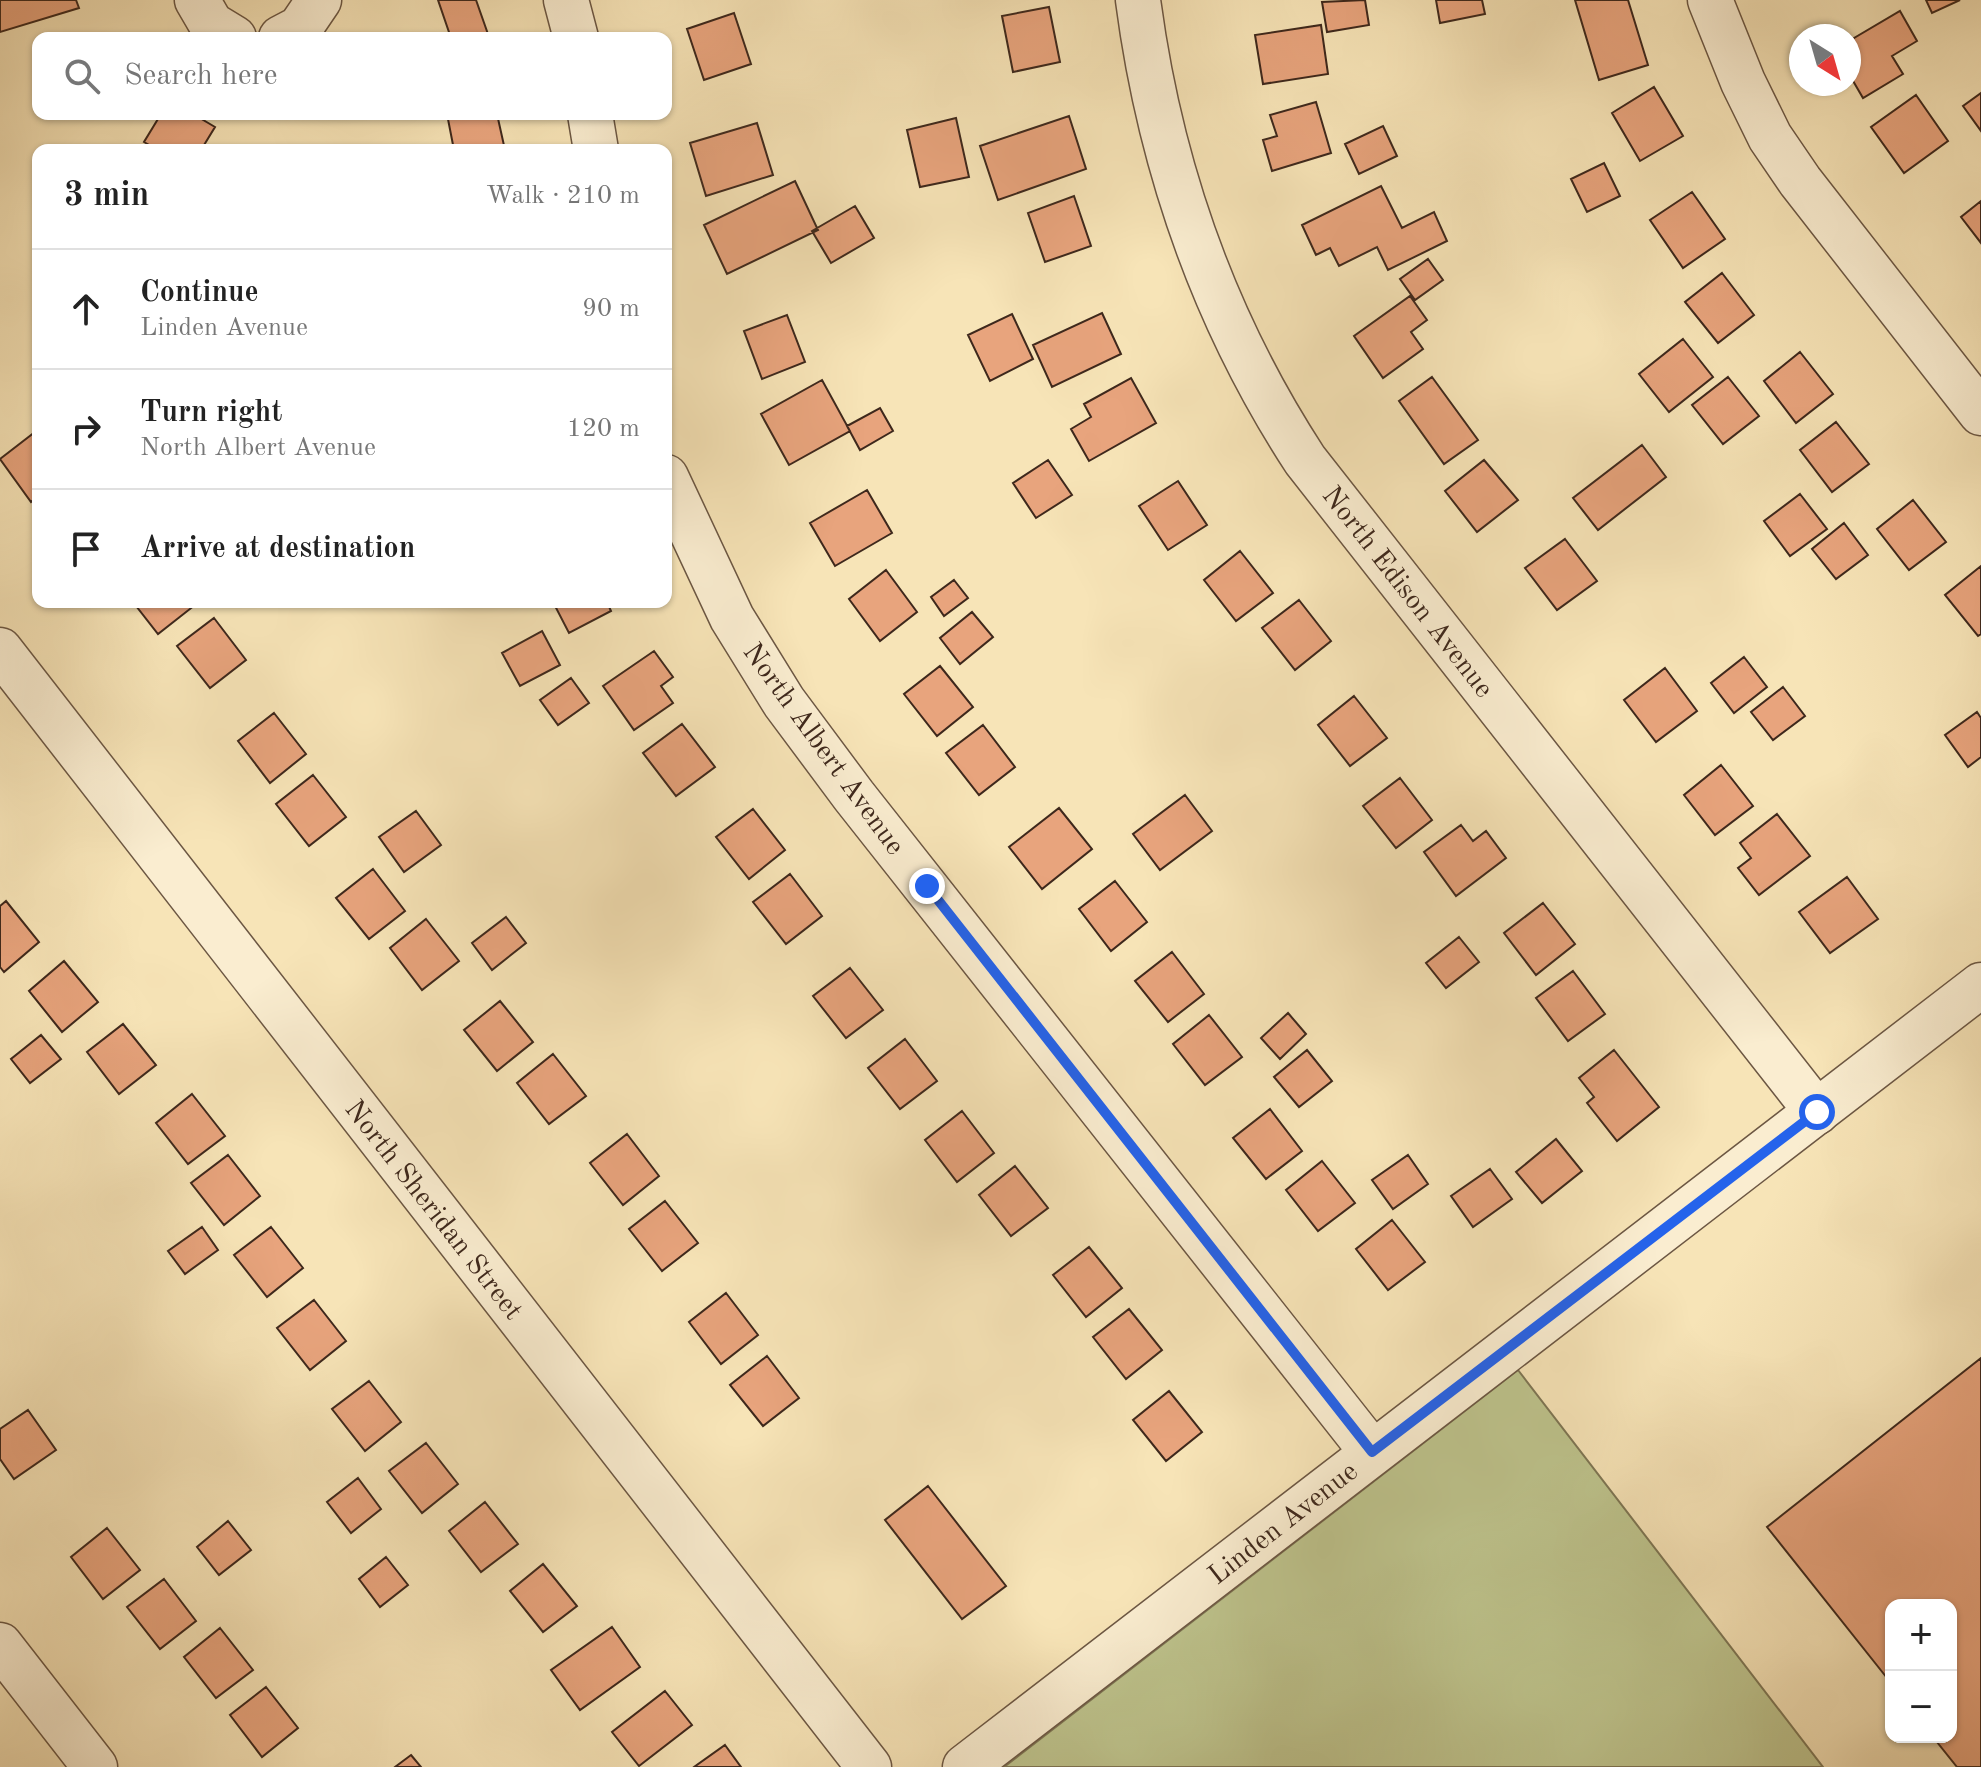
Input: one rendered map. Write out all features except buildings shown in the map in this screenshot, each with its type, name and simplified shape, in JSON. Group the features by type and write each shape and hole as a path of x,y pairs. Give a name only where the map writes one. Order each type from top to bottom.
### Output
{"street":[{"path":"197,0 211,24 224,32"},
{"path":"292,32 300,28 319,0"},
{"path":"566,0 574,32"},
{"name":"North Edison Avenue","path":"1138,0 1155,105 1180,202 1198,257 1266,400 1305,460 1817,1112"},
{"path":"1710,0 1743,82 1770,137 1800,181 1981,413"},
{"path":"591,120 595,144"},
{"name":"North Albert Avenue","path":"672,490 732,618 784,702 854,796 1372,1452"},
{"name":"North Sheridan Street","path":"0,650 869,1767"},
{"name":"Linden Avenue","path":"965,1767 1981,985"},
{"path":"0,1645 95,1767"}],"green space":[{"path":"1518,1370 1823,1767 1004,1767"}],"route":[{"path":"927,886 1372,1452 1817,1112"}]}
